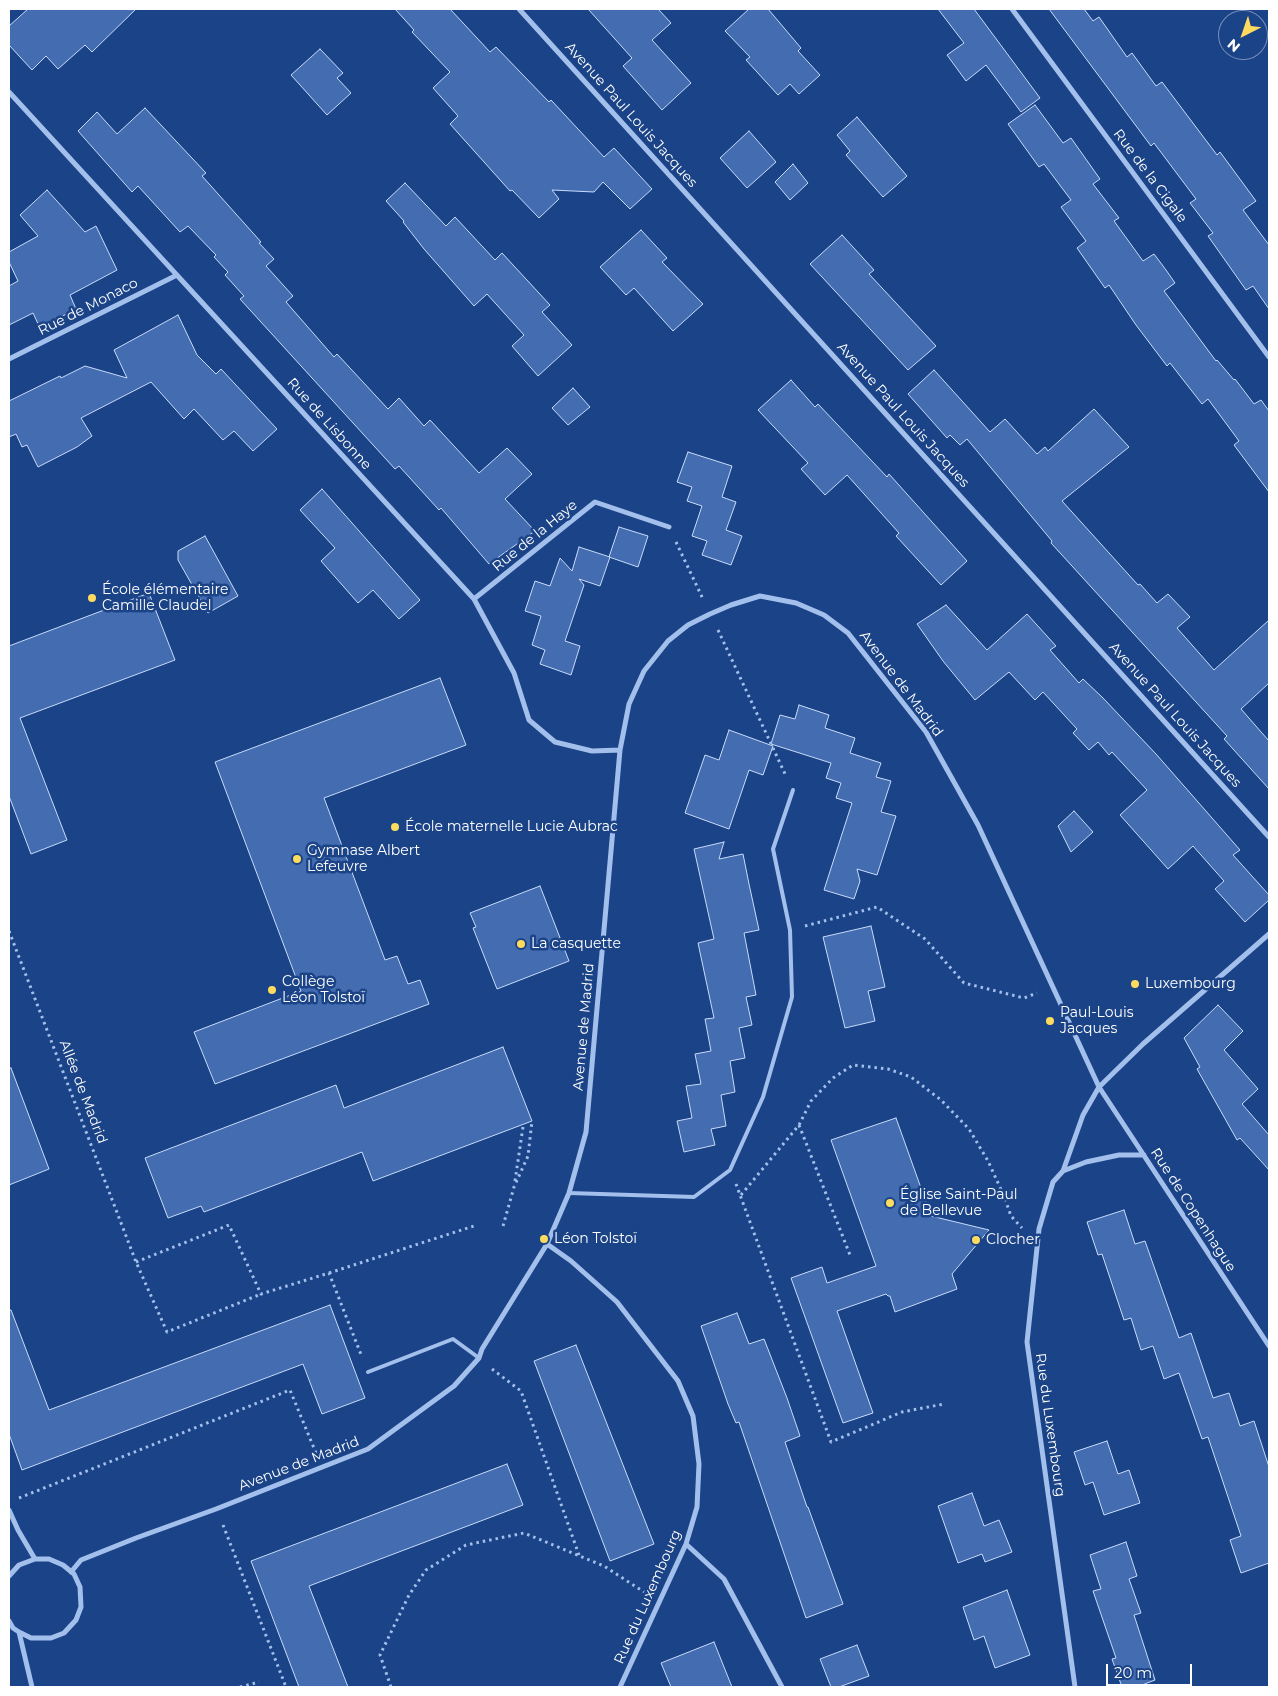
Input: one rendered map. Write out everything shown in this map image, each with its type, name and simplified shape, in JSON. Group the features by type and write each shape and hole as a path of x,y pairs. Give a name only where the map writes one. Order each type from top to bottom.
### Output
{"street":[{"name":"Avenue Paul Louis Jacques","path":"519,9 1269,837"},
{"name":"Rue de la Cigale","path":"1012,9 1269,356"},
{"name":"Rue de Lisbonne","path":"9,92 474,600 514,672 529,720 555,742 592,750 620,750"},
{"name":"Rue de Monaco","path":"9,359 177,275"},
{"name":"Rue de la Haye","path":"474,600 595,502 669,527"},
{"name":"Avenue de Madrid","path":"71,1572 81,1560 368,1449 454,1386 478,1358 547,1244 569,1193 586,1132 620,750 629,704 644,670 668,641 688,625 731,604 760,596 796,603 824,615 848,632 926,732 978,825 1099,1087"},
{"name":"Rue du Luxembourg","path":"1075,1687 1027,1342 1039,1229 1053,1182 1063,1171 1083,1115 1099,1087 1143,1044 1269,934"},
{"name":"Rue de Copenhague","path":"1099,1087 1269,1346"},
{"path":"1063,1171 1086,1162 1119,1155 1144,1155"},
{"name":"Rue du Luxembourg","path":"547,1244 570,1260 617,1302 678,1381 692,1416 699,1464 697,1507 686,1544 620,1687"},
{"path":"9,1510 35,1559"},
{"path":"686,1544 724,1579 782,1687"},
{"path":"9,1576 19,1565 35,1559 49,1559 63,1565 71,1572 80,1586 81,1606 76,1620 64,1632 51,1638 31,1638 18,1632"},
{"path":"9,1621 18,1632 32,1687"}],"lane":[{"path":"569,1193 694,1197 730,1170 763,1097 792,997 790,930 773,849 793,790"},
{"path":"368,1372 453,1339 478,1358"}],"path":[{"path":"669,527 793,790"},
{"path":"790,930 877,907 925,938 964,983 1024,998 1053,987"},
{"name":"Allée de Madrid","path":"9,931 136,1262 168,1332 261,1294 474,1226"},
{"path":"741,1195 799,1125 811,1101 833,1078 853,1065 888,1069 911,1077 941,1100 969,1129 988,1161 1004,1196 1010,1216 1037,1244"},
{"path":"503,1226 514,1188 528,1156 532,1121"},
{"path":"799,1125 850,1255"},
{"path":"514,1188 523,1127"},
{"path":"730,1170 741,1195 831,1442 902,1412 944,1404"},
{"path":"136,1262 229,1225 261,1294"},
{"path":"329,1273 368,1372"},
{"path":"478,1358 521,1391 580,1556"},
{"path":"12,1500 290,1390 322,1467"},
{"path":"216,1509 286,1687"},
{"path":"391,1687 380,1654 409,1595 426,1570 466,1545 524,1533 604,1566 659,1602"},
{"path":"240,1687 259,1682"}],"building":[{"path":"28,9 136,9 92,52 85,45 58,69 46,56 32,70 9,45 9,26"},
{"path":"395,9 450,9 490,52 496,47 549,102 551,100 604,157 614,148 652,189 630,209 603,182 594,192 552,190 559,199 539,218 512,190 510,191 450,124 458,116 433,88 450,72 412,32 414,30"},
{"path":"588,9 658,9 671,23 652,40 691,83 662,110 623,66 632,58"},
{"path":"749,9 768,9 801,48 798,51 820,75 799,94 790,84 778,95 746,60 750,57 725,31"},
{"path":"938,9 974,9 1040,98 1021,112 986,65 966,81 947,55 964,43"},
{"path":"1049,9 1084,9 1093,21 1099,17 1127,57 1132,53 1156,86 1162,82 1217,155 1220,152 1256,201 1243,210 1269,245 1269,309 1253,286 1246,290 1208,236 1213,233 1190,203 1196,199 1154,143 1151,146"},
{"path":"320,49 343,73 337,78 351,93 327,115 291,75"},
{"path":"1035,105 1063,143 1071,138 1100,179 1093,184 1119,218 1114,221 1143,261 1154,254 1166,270 1175,283 1164,291 1216,361 1235,379 1254,404 1261,400 1269,411 1269,492 1234,445 1239,441 1208,399 1202,404 1170,363 1167,366 1109,285 1105,288 1077,248 1086,241 1061,207 1071,200 1044,164 1039,167 1008,124"},
{"path":"145,108 206,173 202,176 274,259 266,266 293,296 286,302 334,357 337,354 388,409 399,398 424,426 430,420 479,473 507,448 532,474 505,499 535,531 489,564 441,508 439,510 399,466 395,469 240,299 244,296 225,275 228,272 214,257 216,255 188,226 180,232 138,186 132,192 78,131 97,112 117,134"},
{"path":"857,117 907,176 883,197 846,155 850,151 837,135"},
{"path":"749,131 776,162 747,188 720,158"},
{"path":"793,164 808,183 790,200 775,182"},
{"path":"405,183 446,226 455,217 495,260 502,253 550,305 542,312 572,345 538,376 512,346 524,335 487,294 474,306 424,249 404,221 386,201"},
{"path":"47,190 85,232 96,226 117,270 70,295 76,309 40,328 33,313 9,325 9,286 18,281 9,262 9,252 38,236 20,215"},
{"path":"641,230 667,258 662,262 703,304 673,331 634,288 626,295 600,267"},
{"path":"842,235 874,270 869,274 936,346 908,370 810,264"},
{"path":"178,315 197,355 216,374 221,369 277,429 253,451 234,431 223,440 194,409 184,419 151,382 81,418 92,436 77,447 38,467 27,445 22,447 16,434 9,437 9,401 85,366 127,378 114,350"},
{"path":"934,370 990,432 1005,419 1037,454 1045,447 1048,451 1094,409 1129,447 1062,501 1138,585 1140,584 1157,603 1168,594 1190,617 1177,628 1214,670 1269,620 1269,683 1241,709 1269,741 1269,789 1224,739 1227,736 1051,543 1052,541 967,439 960,445 950,435 947,438 908,394"},
{"path":"791,380 815,407 818,404 887,477 889,474 967,561 941,585 896,536 899,533 847,475 825,495 801,469 808,463 758,410"},
{"path":"573,388 590,407 568,425 552,408"},
{"path":"688,452 732,466 722,497 736,502 726,530 742,536 731,565 702,555 707,541 692,536 702,506 687,501 692,487 677,482"},
{"path":"322,489 420,600 399,619 373,590 358,603 321,561 335,548 300,510"},
{"path":"619,527 648,536 638,567 609,557"},
{"path":"205,536 238,596 208,613 178,560 178,551"},
{"path":"579,547 610,557 600,586 579,579 584,585 565,641 580,646 571,675 540,664 545,650 532,645 541,616 525,611 535,581 550,586 560,558 572,571"},
{"path":"149,593 175,660 20,718 67,840 31,854 9,796 9,646"},
{"path":"946,605 987,650 1027,614 1056,646 1050,650 1079,683 1083,679 1103,698 1156,754 1240,850 1233,855 1269,895 1269,900 1245,922 1215,889 1224,881 1193,846 1168,869 1120,815 1147,790 1112,752 1109,755 1098,742 1089,750 1073,733 1077,729 1043,692 1035,700 1009,672 975,700 943,661 917,624"},
{"path":"440,678 466,745 324,798 385,960 397,956 408,984 420,980 429,1004 215,1084 194,1032 301,991 215,762"},
{"path":"799,705 829,715 825,728 855,738 850,753 881,763 876,777 891,781 881,812 896,816 877,875 857,869 860,881 854,899 824,890 852,803 836,798 841,783 826,778 831,763 771,744 780,715 795,719"},
{"path":"729,730 773,746 763,775 749,770 729,829 685,813 705,755 719,760"},
{"path":"1074,811 1093,832 1071,852 1058,826"},
{"path":"724,842 719,859 743,854 759,930 744,933 756,995 746,997 752,1025 739,1028 745,1058 730,1061 735,1092 721,1095 726,1126 711,1129 715,1145 684,1152 677,1121 692,1118 686,1086 701,1084 695,1054 711,1051 705,1019 714,1018 698,943 714,939 694,849"},
{"name":"La casquette","path":"540,886 569,961 497,989 473,928 476,927 470,913"},
{"path":"871,926 885,987 868,991 875,1021 845,1028 823,937"},
{"path":"1218,1005 1243,1031 1224,1050 1258,1089 1242,1104 1269,1135 1269,1170 1240,1138 1237,1140 1197,1069 1200,1067 1184,1038"},
{"path":"503,1047 532,1121 373,1181 362,1152 204,1212 201,1206 168,1218 145,1158 336,1085 344,1108"},
{"path":"11,1068 49,1169 9,1185 9,1069"},
{"name":"Église Saint-Paul de Bellevue","path":"896,1118 931,1216 989,1230 952,1274 957,1289 895,1312 890,1296 886,1294 837,1311 873,1413 843,1423 791,1278 822,1267 827,1283 876,1266 831,1140"},
{"path":"1124,1210 1135,1244 1145,1241 1179,1338 1191,1333 1213,1398 1229,1393 1240,1426 1254,1421 1269,1467 1269,1563 1241,1573 1230,1540 1241,1536 1208,1437 1202,1439 1179,1373 1164,1379 1153,1346 1141,1350 1131,1318 1124,1320 1102,1254 1098,1255 1087,1222"},
{"path":"330,1305 365,1398 322,1414 303,1364 22,1470 9,1434 9,1310 11,1310 49,1410"},
{"path":"737,1313 749,1344 764,1339 787,1398 800,1436 785,1442 843,1604 806,1618 739,1422 736,1423 728,1404 701,1326"},
{"path":"576,1345 654,1544 610,1561 534,1361"},
{"path":"1107,1441 1118,1474 1129,1470 1140,1503 1104,1515 1093,1482 1085,1485 1074,1452"},
{"path":"507,1464 523,1505 309,1586 348,1687 299,1687 251,1561"},
{"path":"972,1493 984,1526 999,1520 1012,1552 985,1562 982,1554 958,1563 938,1506"},
{"path":"1126,1542 1137,1576 1129,1579 1141,1613 1134,1615 1155,1680 1137,1687 1122,1687 1112,1659 1116,1658 1093,1591 1101,1589 1090,1555"},
{"path":"1007,1590 1030,1655 995,1668 984,1636 974,1640 963,1607"},
{"path":"714,1642 732,1687 671,1687 661,1663"},
{"path":"857,1645 869,1676 839,1687 831,1687 820,1659"}],"place":[{"name":"École élémentaire Camille Claudel","path":"92,598"},
{"name":"École maternelle Lucie Aubrac","path":"395,827"},
{"name":"Gymnase Albert Lefeuvre","path":"297,859"},
{"name":"La casquette","path":"521,944"},
{"name":"Luxembourg","path":"1135,984"},
{"name":"Collège Léon Tolstoï","path":"272,990"},
{"name":"Paul-Louis Jacques","path":"1050,1021"},
{"name":"Église Saint-Paul de Bellevue","path":"890,1203"},
{"name":"Léon Tolstoï","path":"544,1239"},
{"name":"Clocher","path":"976,1240"}]}
